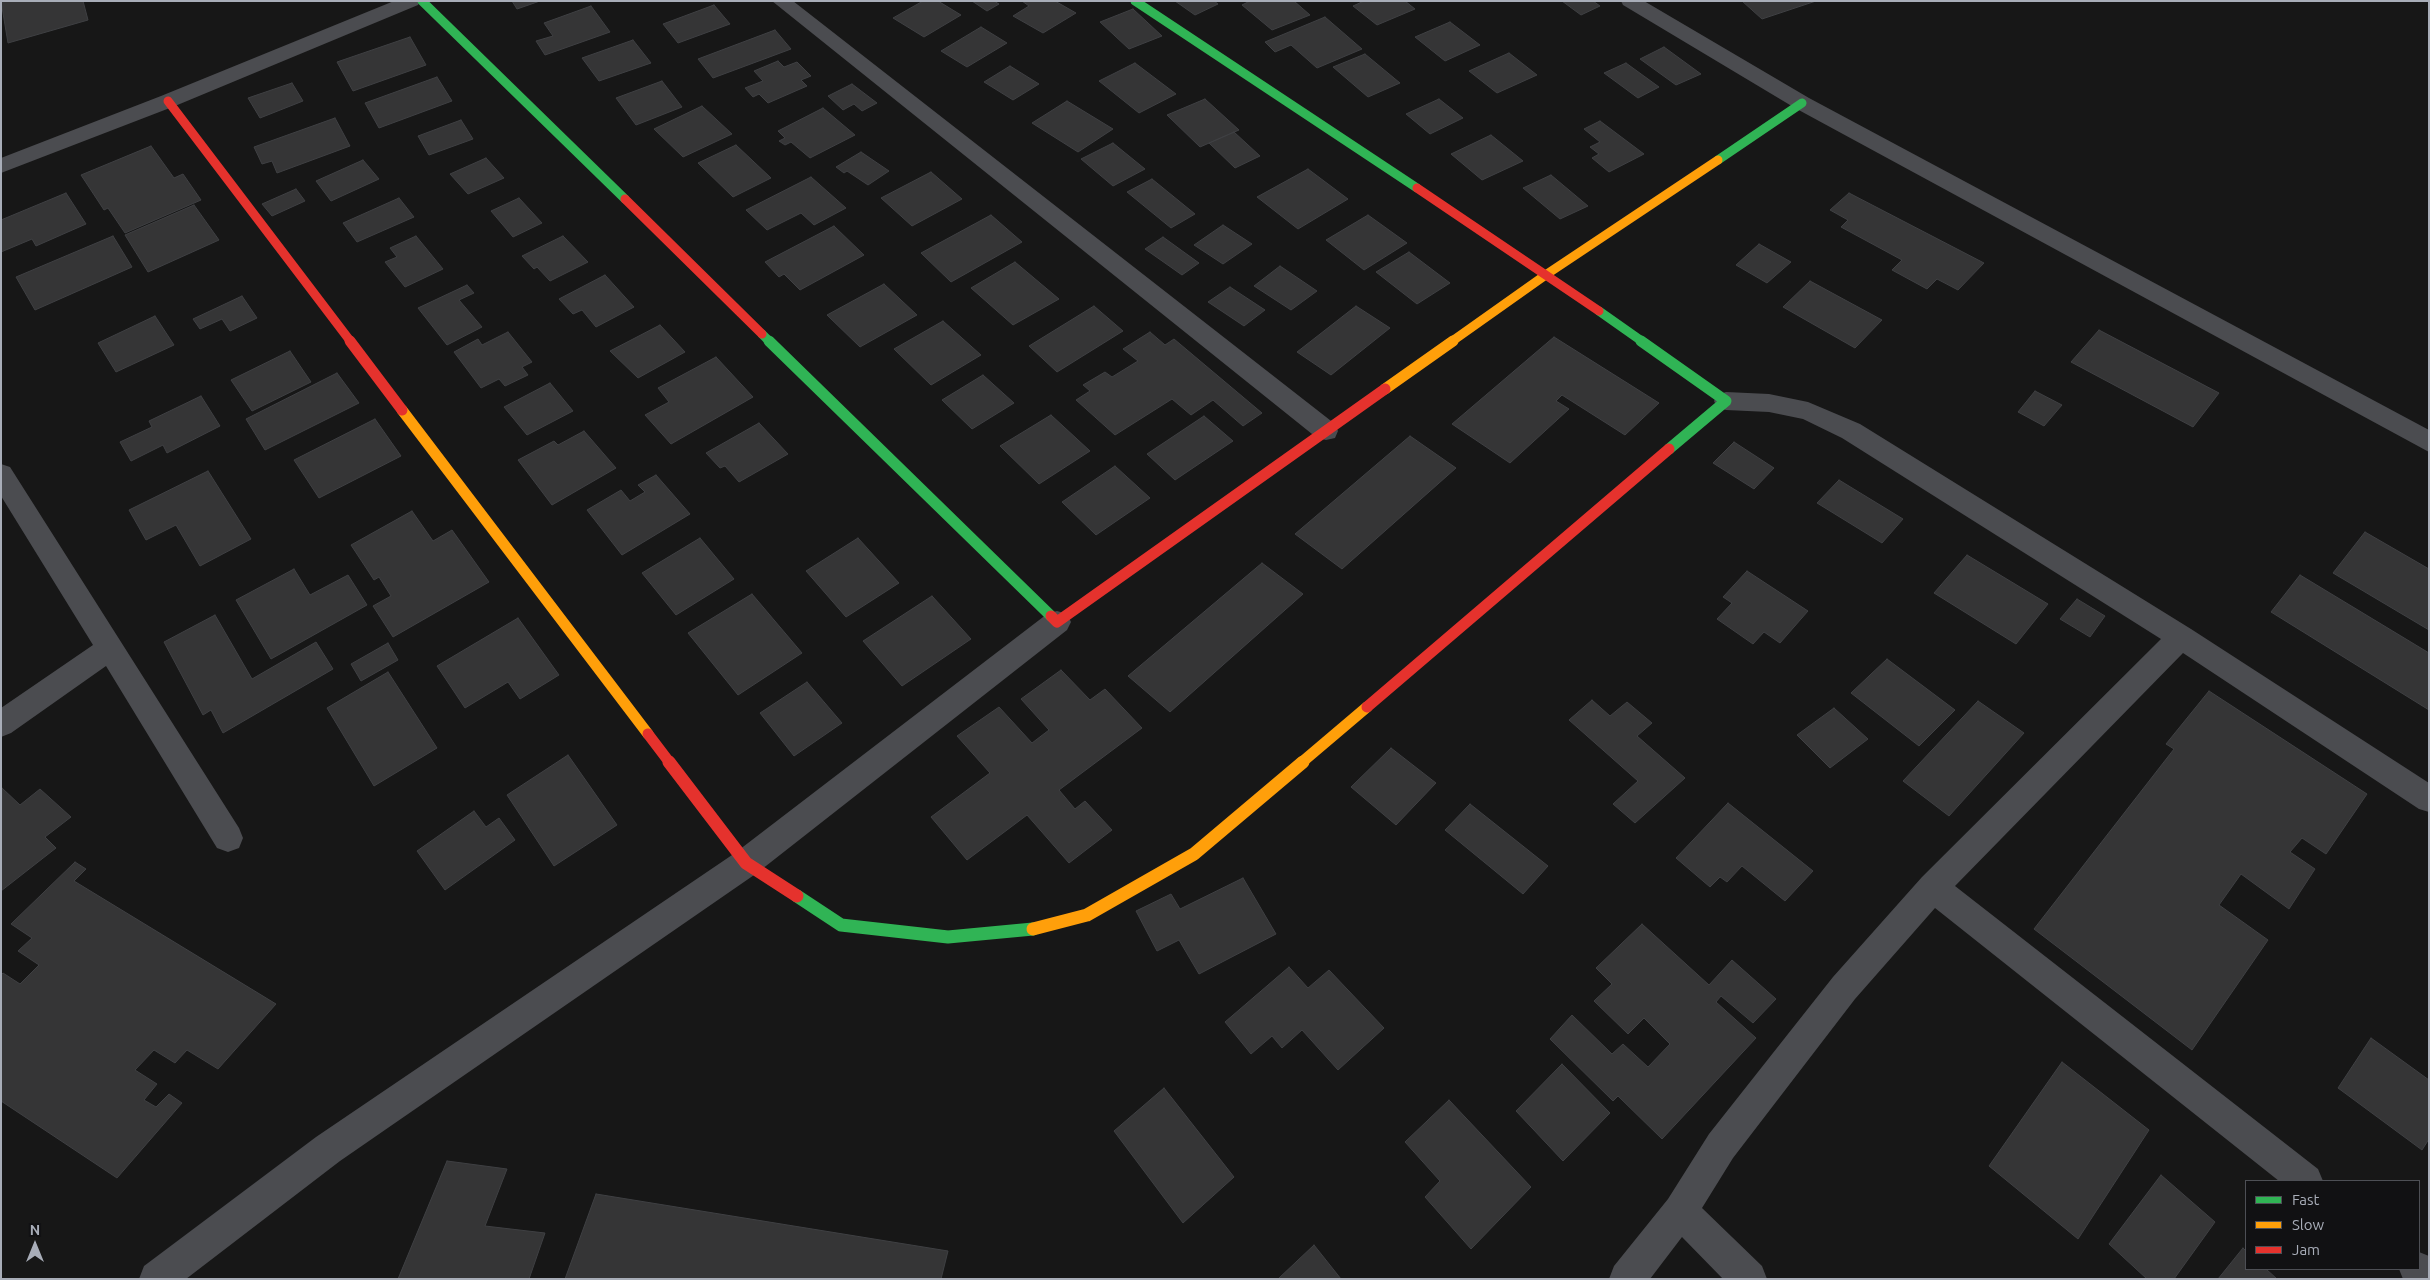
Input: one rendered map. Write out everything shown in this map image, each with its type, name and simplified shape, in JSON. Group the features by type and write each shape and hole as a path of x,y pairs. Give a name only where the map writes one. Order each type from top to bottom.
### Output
{"street":[{"path":"1,166 168,102 411,1"},
{"path":"422,1 1057,622"},
{"path":"781,1 1326,431"},
{"path":"1135,1 1547,274 1726,401 1769,402 1808,411 1851,431 2181,637 2429,799"},
{"path":"1630,1 1802,103 2429,442"},
{"path":"168,102 746,863 841,925 948,937 1027,931 1087,915 1194,854 1726,401"},
{"path":"157,1279 328,1149 746,863 1057,622 1547,274 1802,103"},
{"path":"1,474 228,838"},
{"path":"1627,1279 1680,1211 1721,1146 1844,988 1933,887 2181,637"},
{"path":"1,724 109,649"},
{"path":"1933,887 2305,1180"},
{"path":"1680,1211 1749,1279"},
{"path":"2418,1270 2429,1278"}],"building":[{"path":"1,1 83,1 88,20 8,43"},
{"path":"512,1 540,1 517,9"},
{"path":"923,1 938,1 961,15 924,37 893,18"},
{"path":"972,1 994,1 999,4 987,11"},
{"path":"1022,1 1055,1 1076,13 1043,33 1013,16 1029,6"},
{"path":"1175,1 1214,1 1218,4 1195,15"},
{"path":"1250,1 1294,1 1310,15 1272,30 1242,5"},
{"path":"1364,1 1405,1 1415,9 1377,25 1353,6"},
{"path":"1562,1 1593,1 1600,6 1581,15"},
{"path":"1742,1 1816,1 1762,19"},
{"path":"714,5 730,24 678,43 663,24"},
{"path":"591,6 610,32 545,55 536,41 553,36 544,23"},
{"path":"1133,9 1162,36 1129,49 1100,22"},
{"path":"1325,17 1362,49 1317,68 1291,45 1275,52 1265,42"},
{"path":"1450,22 1480,45 1445,61 1415,37"},
{"path":"981,27 1007,43 967,67 941,51"},
{"path":"775,30 791,49 713,78 698,59"},
{"path":"410,37 426,65 353,91 337,62"},
{"path":"633,40 651,63 599,81 582,58"},
{"path":"1664,47 1701,74 1676,85 1640,59"},
{"path":"1509,53 1537,75 1497,93 1469,71"},
{"path":"1365,54 1400,83 1368,97 1333,67"},
{"path":"778,61 784,67 797,62 811,76 801,80 807,86 768,103 759,94 753,97 745,88 763,81 754,71"},
{"path":"1135,63 1176,94 1139,113 1099,81"},
{"path":"1626,63 1659,87 1638,98 1604,73"},
{"path":"1010,66 1039,84 1013,100 984,82"},
{"path":"437,77 452,101 379,128 365,103"},
{"path":"662,81 682,107 636,125 616,98"},
{"path":"292,83 303,101 260,118 248,98"},
{"path":"852,84 877,103 862,111 854,104 843,110 828,96"},
{"path":"1205,99 1239,130 1200,147 1167,115"},
{"path":"1439,99 1463,118 1430,134 1406,114"},
{"path":"1067,101 1113,129 1078,152 1032,123"},
{"path":"702,106 732,134 683,157 654,129"},
{"path":"823,108 855,135 810,158 791,142 785,145 779,141 785,138 778,131"},
{"path":"335,118 350,146 277,173 272,161 262,164 254,147"},
{"path":"461,120 473,139 429,155 418,136"},
{"path":"1600,121 1644,154 1609,172 1592,158 1599,154 1590,147 1600,142 1584,129"},
{"path":"1234,132 1260,156 1235,168 1209,143"},
{"path":"1491,135 1523,161 1482,180 1451,154"},
{"path":"1113,143 1145,169 1113,186 1081,159"},
{"path":"736,145 771,178 733,197 698,163"},
{"path":"151,146 174,178 183,174 201,200 125,233 108,208 104,210 81,175"},
{"path":"861,152 889,171 868,185 847,171 844,173 836,167"},
{"path":"486,158 504,178 468,194 450,174"},
{"path":"363,160 379,179 331,201 316,181"},
{"path":"1308,169 1348,199 1298,229 1257,197"},
{"path":"931,172 962,199 912,226 881,198"},
{"path":"1551,175 1588,206 1560,219 1523,188"},
{"path":"811,177 846,208 814,225 801,213 767,230 746,210"},
{"path":"1152,179 1195,214 1171,228 1127,192"},
{"path":"296,189 305,201 272,216 262,204"},
{"path":"66,193 86,224 36,246 32,239 1,252 1,220"},
{"path":"1849,193 1984,263 1958,290 1937,279 1927,289 1892,270 1902,260 1841,227 1848,220 1830,210"},
{"path":"399,198 414,217 357,242 343,223"},
{"path":"519,198 542,223 513,237 491,211"},
{"path":"194,205 219,240 148,272 125,235"},
{"path":"991,215 1022,242 951,282 921,253"},
{"path":"1368,215 1407,243 1364,270 1326,240"},
{"path":"1223,225 1252,244 1223,264 1194,245"},
{"path":"834,226 864,255 800,290 784,274 779,277 765,262"},
{"path":"113,236 132,267 35,310 16,277"},
{"path":"416,236 443,269 405,287 385,262 397,257 390,248"},
{"path":"563,236 588,262 550,281 537,267 534,269 522,256"},
{"path":"1163,237 1199,263 1182,275 1145,249"},
{"path":"1759,244 1791,262 1767,283 1736,265"},
{"path":"1409,252 1450,283 1417,304 1376,272"},
{"path":"1015,262 1059,299 1013,325 971,288"},
{"path":"1280,266 1317,291 1291,310 1254,286"},
{"path":"605,275 634,307 596,327 582,310 573,314 559,299"},
{"path":"1810,281 1882,320 1855,348 1783,307"},
{"path":"884,284 917,315 860,347 827,315"},
{"path":"467,285 474,293 459,300 482,327 447,345 418,308"},
{"path":"1230,287 1265,310 1244,326 1208,302"},
{"path":"242,296 257,318 230,331 222,319 200,329 193,319"},
{"path":"1094,306 1123,331 1057,372 1029,346"},
{"path":"1356,306 1390,328 1331,375 1297,352"},
{"path":"155,316 174,345 116,372 98,343"},
{"path":"943,321 981,355 931,385 894,349"},
{"path":"660,325 685,352 638,378 610,351"},
{"path":"2099,330 2219,393 2193,427 2071,362"},
{"path":"508,332 532,362 522,367 528,375 505,386 499,379 481,388 454,352 478,339 482,345"},
{"path":"1150,332 1165,345 1174,339 1262,413 1243,426 1213,400 1191,415 1172,399 1115,435 1076,400 1090,391 1083,385 1105,372 1112,377 1138,361 1123,349"},
{"path":"1554,337 1659,403 1625,435 1562,395 1556,401 1569,409 1510,463 1452,424"},
{"path":"290,351 311,382 252,411 231,380"},
{"path":"716,357 753,397 671,444 645,415 669,402 658,388"},
{"path":"337,373 359,403 265,450 246,419"},
{"path":"983,375 1014,403 972,429 942,400"},
{"path":"550,383 573,411 527,435 504,407"},
{"path":"2035,391 2062,405 2044,426 2018,412"},
{"path":"201,396 220,426 167,453 163,445 131,461 120,442 152,427 149,421"},
{"path":"1051,415 1090,451 1039,484 1000,446"},
{"path":"1204,416 1233,441 1175,480 1147,454"},
{"path":"375,419 401,456 319,498 294,460"},
{"path":"759,423 788,454 739,482 725,466 720,468 706,453"},
{"path":"584,431 616,468 552,505 518,460 554,441 558,445"},
{"path":"1410,436 1456,468 1342,569 1295,534"},
{"path":"1734,442 1774,468 1754,489 1713,463"},
{"path":"1115,466 1150,498 1096,535 1062,502"},
{"path":"208,471 251,539 200,566 176,525 146,540 129,510"},
{"path":"656,475 690,514 622,555 587,510 621,490 630,501 645,492 638,485"},
{"path":"1839,480 1903,519 1882,543 1817,503"},
{"path":"412,511 433,541 452,530 489,582 393,637 373,606 391,596 379,577 374,580 351,545"},
{"path":"2365,532 2429,569 2429,630 2333,573"},
{"path":"700,538 734,579 676,615 642,573"},
{"path":"858,538 899,583 846,617 806,571"},
{"path":"1967,555 2048,604 2016,644 1934,593"},
{"path":"1262,563 1303,594 1170,712 1128,676"},
{"path":"294,569 310,595 348,575 367,605 271,659 236,600"},
{"path":"1747,571 1808,611 1780,643 1764,632 1753,644 1717,619 1732,603 1723,597"},
{"path":"2300,575 2429,653 2429,710 2271,612"},
{"path":"752,594 802,653 738,695 688,633"},
{"path":"932,596 971,639 902,686 863,641"},
{"path":"2077,599 2105,616 2090,637 2060,619"},
{"path":"215,615 252,679 316,642 333,669 223,733 211,710 203,715 164,642"},
{"path":"518,618 559,675 520,699 508,682 465,708 437,666"},
{"path":"388,643 398,660 361,681 351,664"},
{"path":"1887,659 1955,710 1919,746 1851,693"},
{"path":"1061,670 1090,700 1105,689 1142,728 1059,790 1075,809 1085,801 1112,830 1069,863 1027,815 967,860 931,817 990,773 957,736 999,707 1032,743 1049,730 1021,699"},
{"path":"388,672 437,748 374,786 327,708"},
{"path":"807,682 842,723 794,756 760,713"},
{"path":"2209,691 2367,794 2326,854 2302,838 2290,852 2315,869 2289,909 2241,874 2219,905 2268,940 2192,1050 2034,929 2174,749 2166,744"},
{"path":"1592,700 1610,716 1627,702 1652,723 1637,736 1685,778 1635,823 1613,804 1638,781 1569,720"},
{"path":"1978,701 2024,733 1949,816 1903,781"},
{"path":"1834,708 1868,739 1830,768 1797,735"},
{"path":"1391,748 1436,783 1396,825 1351,787"},
{"path":"568,755 617,825 554,866 507,795"},
{"path":"2,788 20,805 40,789 71,817 45,837 56,848 1,891"},
{"path":"1728,803 1813,871 1785,901 1742,866 1727,882 1720,877 1710,887 1676,858"},
{"path":"1470,804 1548,866 1523,894 1445,830"},
{"path":"474,811 486,827 499,818 515,840 445,890 417,851"},
{"path":"75,862 86,869 74,881 276,1004 218,1069 187,1050 175,1063 154,1050 135,1070 157,1084 144,1100 156,1107 169,1094 182,1103 117,1178 1,1101 1,975 3,973 20,984 39,965 18,951 32,938 11,924"},
{"path":"1243,878 1276,934 1199,974 1179,940 1157,951 1136,911 1171,894 1180,909"},
{"path":"1642,924 1709,985 1732,960 1776,999 1753,1023 1721,996 1716,1002 1756,1038 1662,1139 1618,1096 1613,1101 1550,1039 1572,1015 1612,1054 1623,1044 1648,1067 1670,1044 1644,1018 1628,1034 1594,1001 1612,984 1596,968"},
{"path":"1289,967 1308,988 1329,970 1384,1028 1338,1070 1302,1030 1282,1048 1272,1036 1251,1054 1225,1022"},
{"path":"2371,1038 2429,1080 2429,1139 2422,1150 2338,1088"},
{"path":"2062,1062 2149,1130 2078,1239 1989,1166"},
{"path":"1562,1064 1610,1113 1563,1161 1516,1111"},
{"path":"1164,1088 1234,1177 1183,1223 1114,1131"},
{"path":"1449,1100 1531,1187 1471,1249 1425,1197 1440,1181 1405,1142"},
{"path":"447,1161 507,1169 485,1226 545,1233 529,1279 398,1279"},
{"path":"2161,1175 2215,1222 2174,1279 2147,1279 2109,1244"},
{"path":"596,1194 948,1251 941,1279 565,1279"},
{"path":"1314,1245 1341,1279 1278,1279"},
{"path":"2243,1248 2245,1250 2245,1270 2267,1270 2277,1279 2218,1279"}],"traffic: fast":[{"path":"422,1 625,199"},
{"path":"1135,1 1417,188"},
{"path":"1718,160 1802,103"},
{"path":"1599,311 1726,401 1669,449"},
{"path":"762,334 1051,616"},
{"path":"797,896 841,925 948,937 1033,929"}],"traffic: slow":[{"path":"1385,389 1547,274 1718,160"},
{"path":"402,410 648,734"},
{"path":"1033,929 1087,915 1194,854 1367,707"}],"traffic: jam":[{"path":"168,101 402,410"},
{"path":"1417,188 1599,311"},
{"path":"625,199 762,334"},
{"path":"1051,616 1057,622 1385,389"},
{"path":"1367,707 1669,449"},
{"path":"648,734 746,863 797,896"}]}
